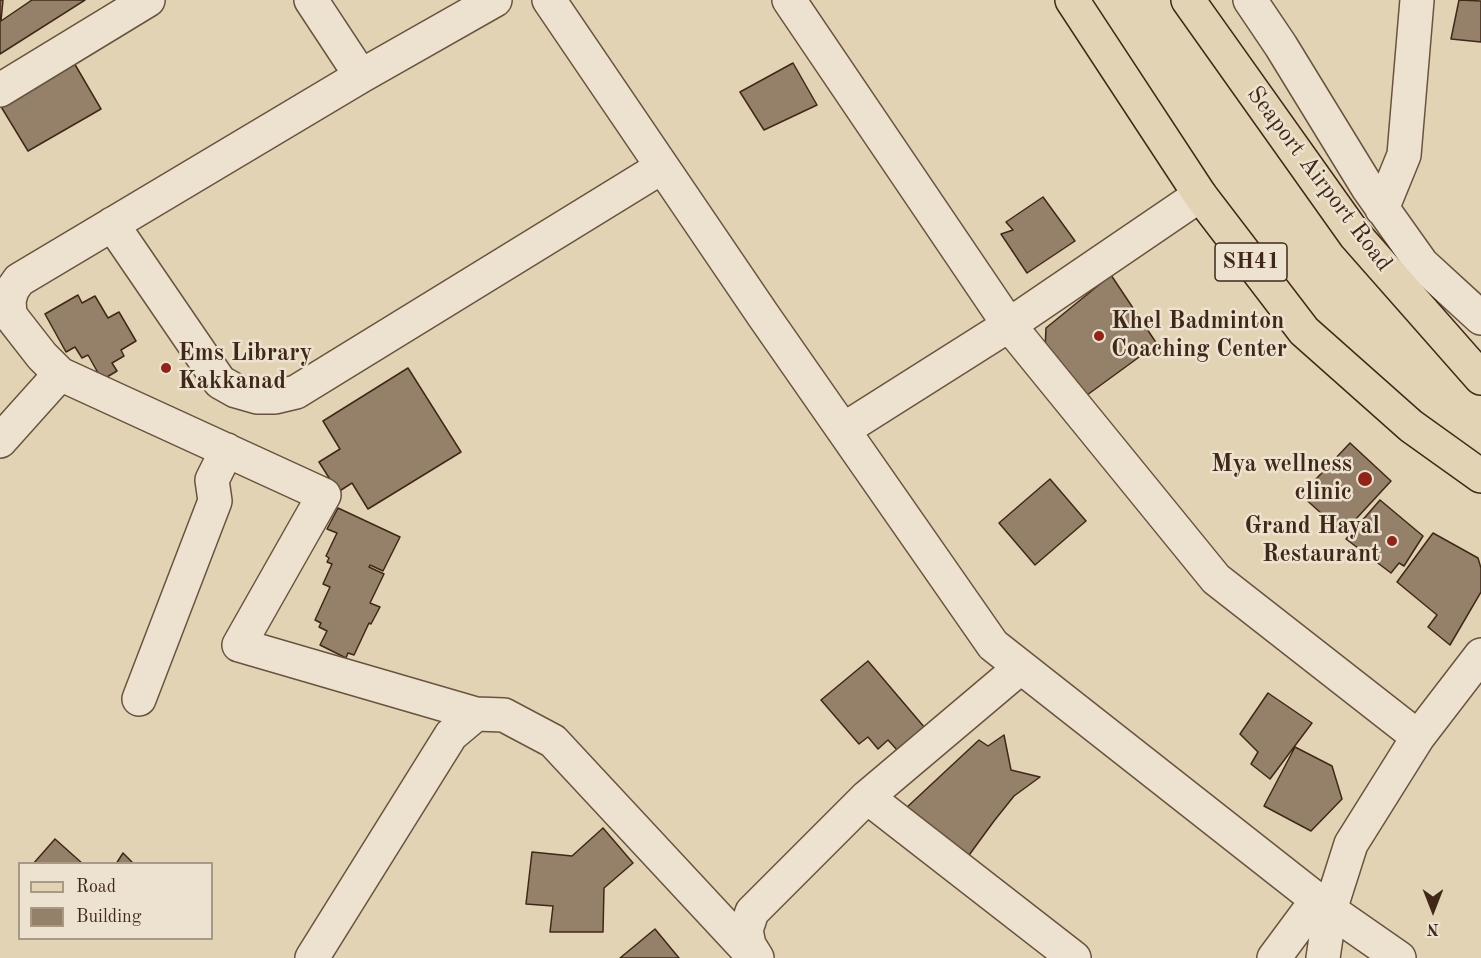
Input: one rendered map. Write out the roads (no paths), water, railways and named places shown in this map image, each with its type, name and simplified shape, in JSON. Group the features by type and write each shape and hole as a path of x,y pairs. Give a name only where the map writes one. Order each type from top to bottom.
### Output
{"main road":[{"name":"SH41","path":"1072,0 1200,195 1304,331 1411,426 1481,476"},
{"name":"Seaport Airport Road","path":"1188,0 1355,235 1481,378"}],"street":[{"path":"0,90 148,0"},
{"path":"311,0 361,76"},
{"path":"495,0 361,76 19,280 12,290 9,301 10,315 42,356 60,374 324,495 239,645 477,714 504,715 554,741 756,958"},
{"path":"549,0 993,645 1323,905 1399,958"},
{"path":"789,0 1010,325 1216,579 1418,737"},
{"path":"1250,0 1382,209 1422,264 1481,318"},
{"path":"1382,209 1404,155 1417,0"},
{"path":"112,224 220,382 236,391 257,397 275,397 296,392 662,167"},
{"path":"843,430 1010,325 1200,195"},
{"path":"0,441 60,374"},
{"path":"139,699 215,501 212,480 227,450"},
{"path":"1274,958 1323,905 1351,844 1418,737 1481,655"},
{"path":"756,958 749,945 746,930 752,912 867,797 1020,667"},
{"path":"312,958 451,735 477,714"},
{"path":"867,797 1074,958"},
{"path":"1323,905 1323,958"}],"place":[{"name":"Khel Badminton Coaching Center","path":"1099,336"},
{"name":"Ems Library Kakkanad","path":"166,368"},
{"name":"Mya wellness clinic","path":"1365,479"},
{"name":"Grand Hayal Restaurant","path":"1392,541"}]}
